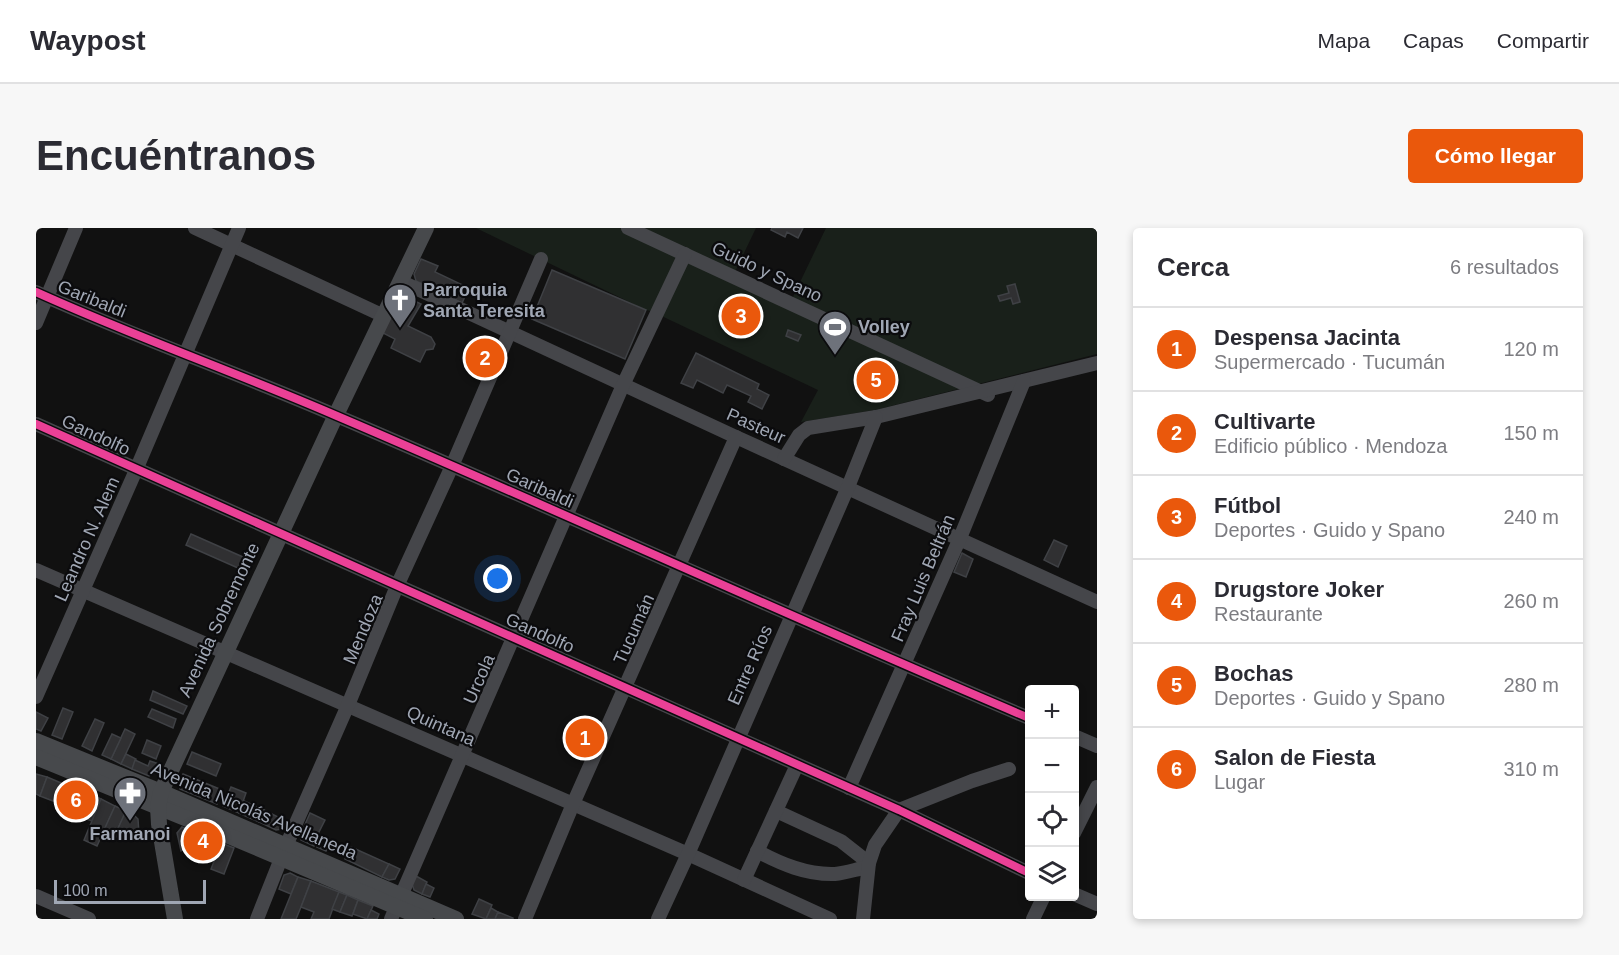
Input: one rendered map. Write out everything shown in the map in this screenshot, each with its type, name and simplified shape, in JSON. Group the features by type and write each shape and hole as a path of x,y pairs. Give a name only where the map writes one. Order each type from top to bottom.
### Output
{"main road":[{"name":"Avenida Sobremonte","path":"159,800 336,415 426,228"},
{"name":"Avenida Nicolás Avellaneda","path":"36,741 159,800 284,852 425,919"},
{"name":"Avenida Nicolás Avellaneda","path":"36,758 159,800"},
{"path":"159,800 159,824 175,919"},
{"name":"Avenida Nicolás Avellaneda","path":"396,907 456,919"}],"street":[{"path":"36,323 42,295 76,228"},
{"path":"195,228 384,316"},
{"name":"Leandro N. Alem","path":"36,697 84,591 239,228"},
{"name":"Guido y Spano","path":"628,228 984,393"},
{"name":"Urcola","path":"396,907 623,385 685,254"},
{"name":"Mendoza","path":"257,919 398,586 541,259"},
{"name":"Pasteur","path":"400,282 1097,602"},
{"name":"Garibaldi","path":"42,295 336,415 1025,716"},
{"path":"1024,384 1097,363"},
{"path":"784,459 799,435 808,428 874,421 984,393 1097,368"},
{"name":"Fray Luis Beltrán","path":"849,788 960,538 1024,384"},
{"name":"Entre Ríos","path":"658,919 848,488 874,421"},
{"name":"Gandolfo","path":"36,424 899,810 1025,871"},
{"name":"Tucumán","path":"525,919 573,804 736,437"},
{"name":"Quintana","path":"36,570 688,854 830,919"},
{"path":"1079,738 1097,746"},
{"path":"744,880 797,765"},
{"path":"863,919 868,865 874,845 899,810 963,784 1009,769"},
{"path":"1079,823 1097,787"},
{"path":"776,811 841,841 868,865"},
{"path":"757,851 776,861 821,874 837,874 868,865"},
{"path":"36,896 89,919"},
{"path":"1079,896 1097,904"},
{"path":"1033,919 1042,901"}],"shaded area":[{"path":"476,228 756,228 733,276 790,303 826,228 1097,228 1097,354 875,410 801,422 818,390"}],"building":[{"path":"772,228 803,228 798,238 787,232 785,237 771,230"},
{"path":"421,259 438,266 435,272 469,288 462,303 416,281 414,274"},
{"path":"552,270 646,310 625,359 532,319"},
{"path":"1015,284 1020,302 1013,304 1011,298 1000,301 998,296 1009,293 1007,286"},
{"name":"Parroquia Santa Teresita","path":"401,294 421,304 408,326 431,337 435,344 433,349 426,350 420,362 391,348 395,339 383,333"},
{"path":"788,330 801,335 798,341 786,336"},
{"path":"696,353 759,384 757,389 769,395 762,409 748,402 751,396 727,385 723,393 697,380 693,388 681,383"},
{"path":"191,534 252,561 247,572 186,545"},
{"path":"1054,540 1067,546 1058,567 1044,560"},
{"path":"962,553 973,559 966,577 954,572"},
{"path":"153,691 187,706 183,714 150,700"},
{"path":"63,708 73,712 62,739 52,735"},
{"path":"152,709 176,719 173,728 148,717"},
{"path":"36,712 48,718 41,731 36,729"},
{"path":"95,719 104,723 92,751 82,746"},
{"path":"125,729 135,734 121,764 111,759"},
{"path":"112,734 121,738 111,759 102,755"},
{"path":"582,734 590,737 587,743 579,740"},
{"path":"147,740 161,746 156,759 142,753"},
{"path":"192,752 221,764 216,776 187,764"},
{"path":"126,754 136,759 132,769 121,764"},
{"path":"135,760 148,766 150,761 159,764 155,773 149,776 132,769"},
{"path":"36,774 47,777 40,796 36,794"},
{"path":"183,774 222,790 217,804 180,789"},
{"path":"47,777 73,788 66,806 40,796"},
{"path":"231,787 246,793 239,813 223,806"},
{"path":"73,788 87,793 78,816 64,810"},
{"path":"87,793 101,799 92,821 78,816"},
{"path":"101,799 115,806 97,846 84,840"},
{"path":"244,801 264,810 259,822 239,813"},
{"path":"115,806 126,811 115,835 104,830"},
{"path":"264,810 286,821 282,829 276,830 259,822"},
{"path":"126,811 138,819 139,834 114,837"},
{"path":"310,813 325,820 318,834 331,840 326,851 317,847 316,843 314,846 301,840 300,836"},
{"path":"182,827 197,833 192,846 181,851 177,833"},
{"path":"197,833 221,843 217,855 192,846"},
{"path":"221,843 234,848 224,874 211,869"},
{"path":"351,847 389,864 382,877 345,859"},
{"path":"389,864 400,869 395,879 389,880 382,877"},
{"path":"290,873 298,877 291,894 279,889 284,875"},
{"path":"416,876 427,882 422,894 414,890 412,884"},
{"path":"298,877 311,881 301,907 296,919 281,919"},
{"path":"311,881 339,892 329,919 311,919 314,912 301,907"},
{"path":"426,884 434,888 430,897 422,894"},
{"path":"339,892 347,895 340,912 332,909"},
{"path":"347,895 358,900 352,916 340,912"},
{"path":"479,899 492,905 486,919 472,914"},
{"path":"358,900 373,906 367,919 353,914"},
{"path":"491,908 498,912 495,919 486,919"},
{"path":"371,910 379,914 377,919 367,919"},
{"path":"498,912 513,918 513,919 495,919"}],"cycle path":[{"path":"36,292 337,416 1025,716"},
{"path":"36,424 899,810 1025,871"}],"place":[{"name":"Fútbol","path":"741,316"},
{"name":"Parroquia Santa Teresita","path":"400,329"},
{"name":"Volley","path":"835,356"},
{"name":"Cultivarte","path":"485,358"},
{"name":"Bochas","path":"876,380"},
{"name":"Despensa Jacinta","path":"585,738"},
{"name":"Salon de Fiesta","path":"76,800"},
{"name":"Farmanoi","path":"130,822"},
{"name":"Drugstore Joker","path":"203,841"}]}
